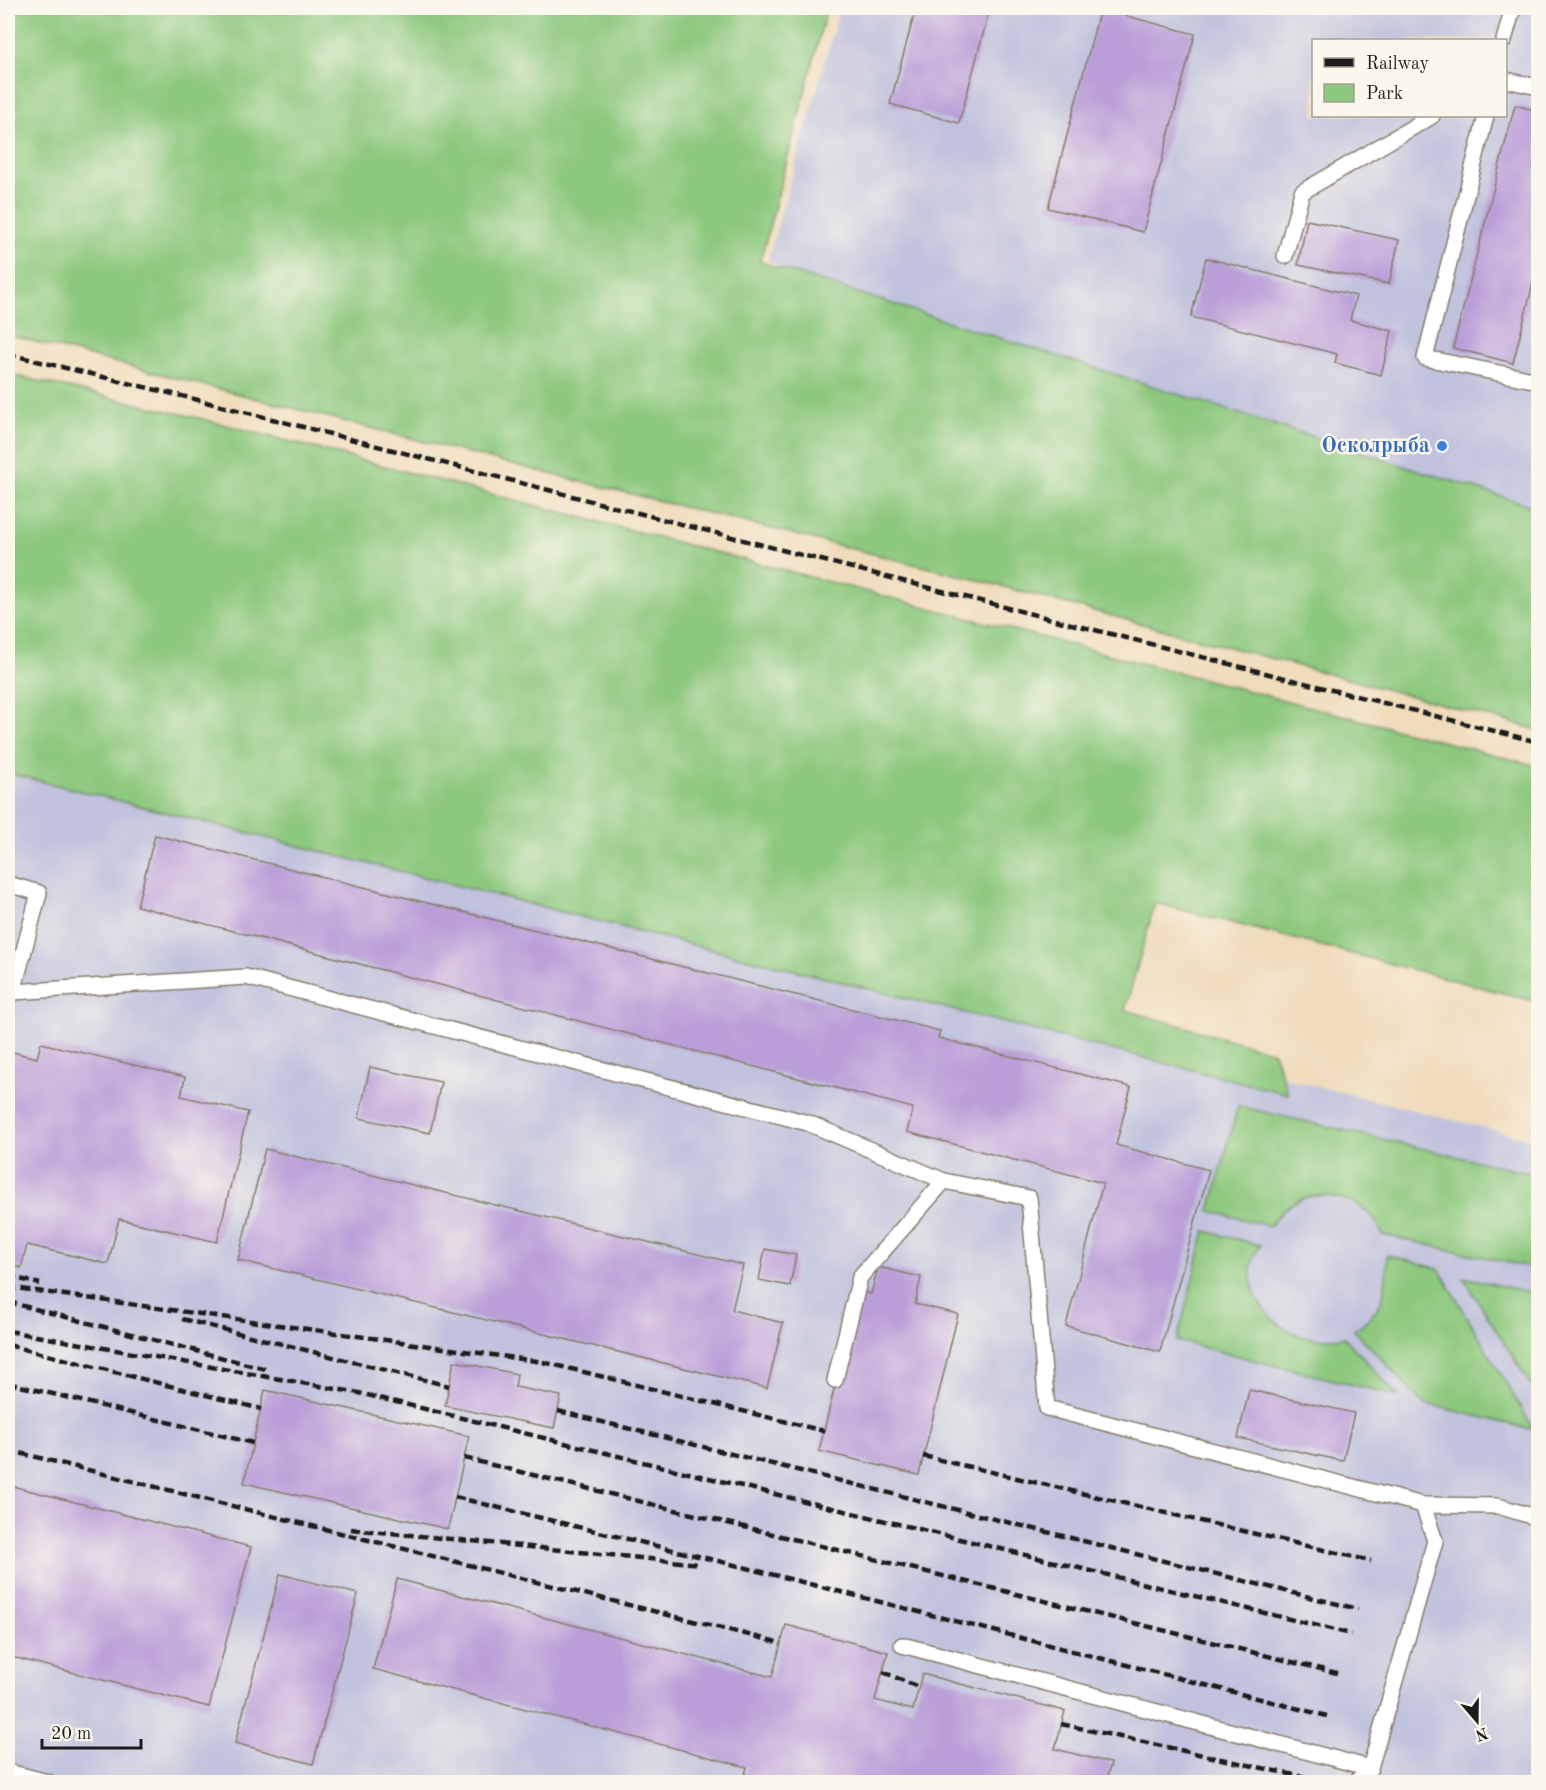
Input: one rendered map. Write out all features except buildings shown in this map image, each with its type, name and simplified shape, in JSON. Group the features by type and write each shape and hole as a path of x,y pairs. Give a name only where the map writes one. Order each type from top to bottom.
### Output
{"lane":[{"path":"1504,39 1512,8"},
{"path":"1507,80 1539,87"},
{"path":"1285,256 1302,192 1430,117"},
{"path":"1486,117 1425,358 1539,381"},
{"path":"8,884 39,892 13,992 246,977 808,1124 944,1180 1029,1198 1047,1408 1423,1505 1498,1506 1539,1518"},
{"path":"835,1380 860,1277 944,1180"},
{"path":"1356,1782 1370,1768 1435,1541 1423,1505"},
{"path":"902,1645 1370,1768"},
{"path":"8,1772 48,1782"}],"shaded area":[{"path":"840,8 1538,8 1538,647 1090,433 768,260"},
{"path":"8,761 1538,1141 1538,1782 8,1782"}],"green space":[{"path":"8,8 827,8 760,262 1538,508 1538,730 978,580 534,470 8,335"},
{"path":"8,374 199,418 1538,766 1538,1002 1155,903 1125,1010 1274,1052 1288,1094 8,773"},
{"path":"1238,1106 1538,1175 1538,1269 1383,1235 1371,1215 1364,1209 1352,1202 1331,1196 1311,1196 1301,1199 1284,1209 1270,1226 1210,1211"},
{"path":"1205,1231 1260,1245 1251,1264 1251,1279 1254,1291 1268,1314 1277,1323 1300,1335 1320,1339 1344,1337 1398,1396 1177,1341"},
{"path":"1387,1255 1439,1269 1534,1430 1423,1403 1354,1330 1373,1315 1382,1298 1385,1289"},
{"path":"1463,1277 1538,1294 1538,1397"}],"railway":[{"path":"8,354 198,400 1538,742"},
{"path":"8,1276 40,1284"},
{"path":"8,1287 543,1362 824,1431"},
{"path":"8,1302 266,1369"},
{"path":"182,1319 449,1386"},
{"path":"8,1331 359,1393 1351,1634"},
{"path":"8,1345 261,1409"},
{"path":"8,1383 253,1443"},
{"path":"558,1411 1358,1609"},
{"path":"8,1450 781,1643"},
{"path":"923,1456 1371,1561"},
{"path":"464,1458 1337,1673"},
{"path":"455,1497 747,1568 1327,1716"},
{"path":"351,1529 700,1564"},
{"path":"883,1672 918,1687"},
{"path":"1061,1724 1308,1778"}],"place":[{"name":"Осколрыба","path":"1442,446"}]}
